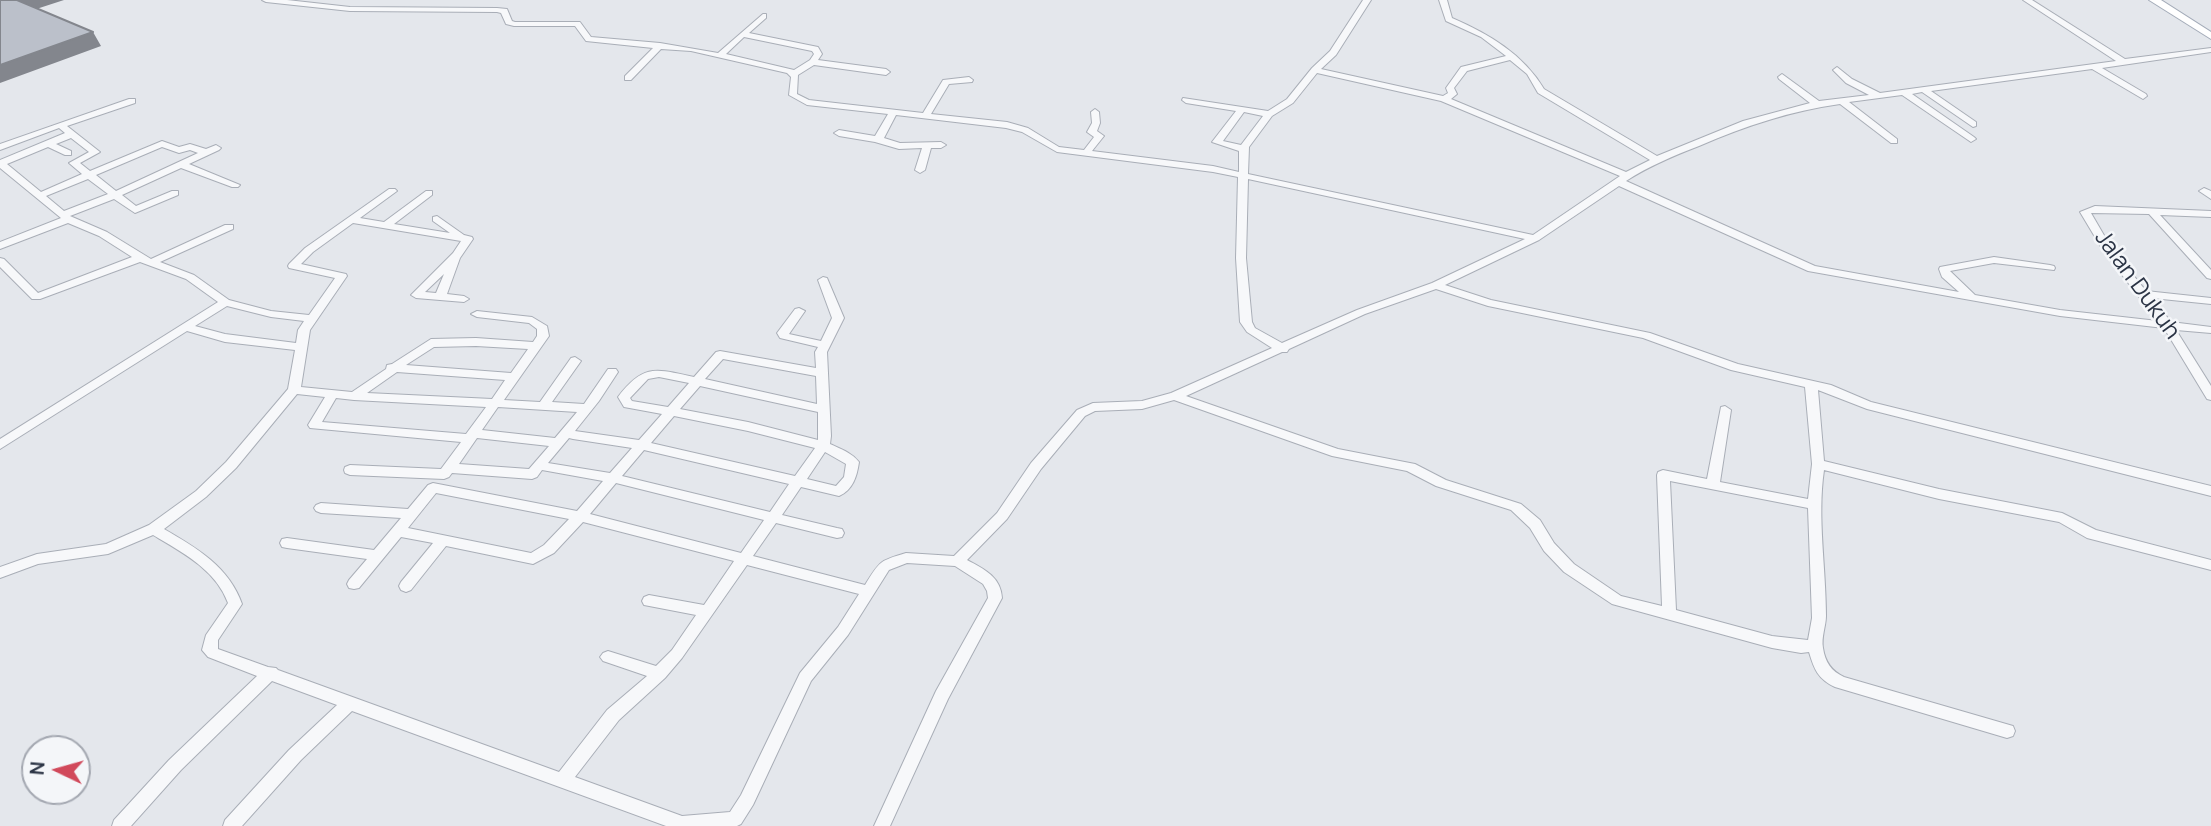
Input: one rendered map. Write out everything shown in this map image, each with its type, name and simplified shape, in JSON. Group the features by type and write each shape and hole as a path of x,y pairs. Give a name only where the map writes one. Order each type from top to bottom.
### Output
{"main road":[{"path":"2154,0 2211,36"}],"street":[{"path":"266,0 351,9 502,10 509,22 514,24 572,23 583,29 589,39 660,45 720,55 778,67 794,74"},
{"path":"1283,349 1251,330 1246,322 1241,258 1244,149 1269,114 1290,101 1333,53 1367,0"},
{"path":"1443,0 1450,19 1484,35 1512,57 1546,94 1657,160"},
{"path":"2026,0 2122,61"},
{"path":"720,55 763,16"},
{"path":"745,35 815,49 818,54 813,62 794,74"},
{"path":"628,78 660,45"},
{"path":"957,561 994,526 1036,466 1081,412 1093,407 1142,405 1175,396 1361,312 1436,285 1535,238 1621,178 1657,160 1746,124 1817,104 2211,50"},
{"path":"1444,99 1452,94 1450,88 1464,69 1512,57"},
{"path":"813,62 886,72"},
{"path":"2092,65 2143,96"},
{"path":"1315,70 1444,99 1621,178 1812,269 2060,313 2211,330"},
{"path":"1837,70 1849,81 1879,96"},
{"path":"794,74 793,95 802,101 1018,127 1052,147 1245,175 1535,238"},
{"path":"1782,77 1817,104"},
{"path":"926,115 946,82 969,80"},
{"path":"1925,91 1973,124"},
{"path":"1905,93 1971,139"},
{"path":"1186,100 1269,114"},
{"path":"0,147 132,101"},
{"path":"1842,101 1894,141"},
{"path":"1242,109 1217,142 1244,149"},
{"path":"876,139 881,136 893,112"},
{"path":"1086,153 1099,136 1092,132 1096,123 1096,112"},
{"path":"60,125 69,135 95,152 74,163 135,210 175,193"},
{"path":"839,133 876,139 890,146 942,145"},
{"path":"0,163 69,135"},
{"path":"41,195 164,143 179,150 190,147 205,152"},
{"path":"49,144 68,153"},
{"path":"920,170 928,146"},
{"path":"0,246 216,148"},
{"path":"0,163 65,217 103,234 140,258 190,277 225,302 271,314 312,318"},
{"path":"179,164 235,185"},
{"path":"0,573 37,559 108,549 154,529 201,494 230,465 294,390 299,347 304,330 342,276 293,266 309,250 392,191"},
{"path":"385,226 429,193"},
{"name":"Jalan Dukuh","path":"2211,214 2095,209 2084,212 2108,250 2168,326 2211,396"},
{"path":"2151,211 2209,272"},
{"path":"422,231 440,216 469,240 457,255 416,293 419,296 464,299"},
{"path":"353,220 463,237"},
{"path":"152,262 229,227"},
{"path":"440,298 457,255"},
{"path":"0,261 36,298 140,258"},
{"path":"1972,297 1946,275 1944,269 1994,260 2050,268"},
{"path":"562,781 612,715 660,674 746,558 823,446 824,345 838,318 823,280"},
{"path":"1436,285 1488,303 1646,335 1735,368 1811,383 1867,405 2211,491"},
{"path":"2145,294 2211,301"},
{"path":"0,445 225,302"},
{"path":"799,311 783,333 784,336 824,345"},
{"path":"350,470 444,474 449,468 543,337 543,328 532,320 477,314"},
{"path":"185,327 225,338 299,347"},
{"path":"354,396 431,343 476,342 537,346"},
{"path":"397,531 533,559 549,549 580,516 720,355 822,373"},
{"path":"544,405 575,361"},
{"path":"391,368 515,377"},
{"path":"449,468 532,474 587,408 612,372"},
{"path":"573,435 641,445 832,492 844,487 850,478 852,461 823,446 628,404 624,397 651,372 823,409"},
{"path":"1811,383 1818,464 1815,505 1819,618 1815,646 1821,667 1829,677 2007,731"},
{"path":"294,390 354,396 587,408"},
{"path":"333,394 314,425 556,442"},
{"path":"1175,396 1336,453 1398,463 1441,483 1499,500 1524,513 1559,559 1583,580 1617,600 1772,642 1801,647 1815,646"},
{"path":"1713,484 1725,410"},
{"path":"1818,464 1939,494 2062,518 2092,534 2211,565"},
{"path":"546,467 613,478 837,533"},
{"path":"1669,612 1661,476 1815,505"},
{"path":"354,584 433,488 580,516 868,591"},
{"path":"321,508 412,514"},
{"path":"154,529 213,570 234,598 235,604 211,639 209,650 679,824 741,822 747,800 805,677 843,631 884,566 916,557 957,561 991,582 996,589 995,598 941,696 882,826"},
{"path":"406,586 442,542"},
{"path":"287,543 376,555"},
{"path":"649,601 707,611"},
{"path":"608,657 660,674"},
{"path":"120,826 175,765 271,673"},
{"path":"231,826 295,755 351,702"}],"building":[{"path":"0,0 17,0 93,32 0,65"}]}
